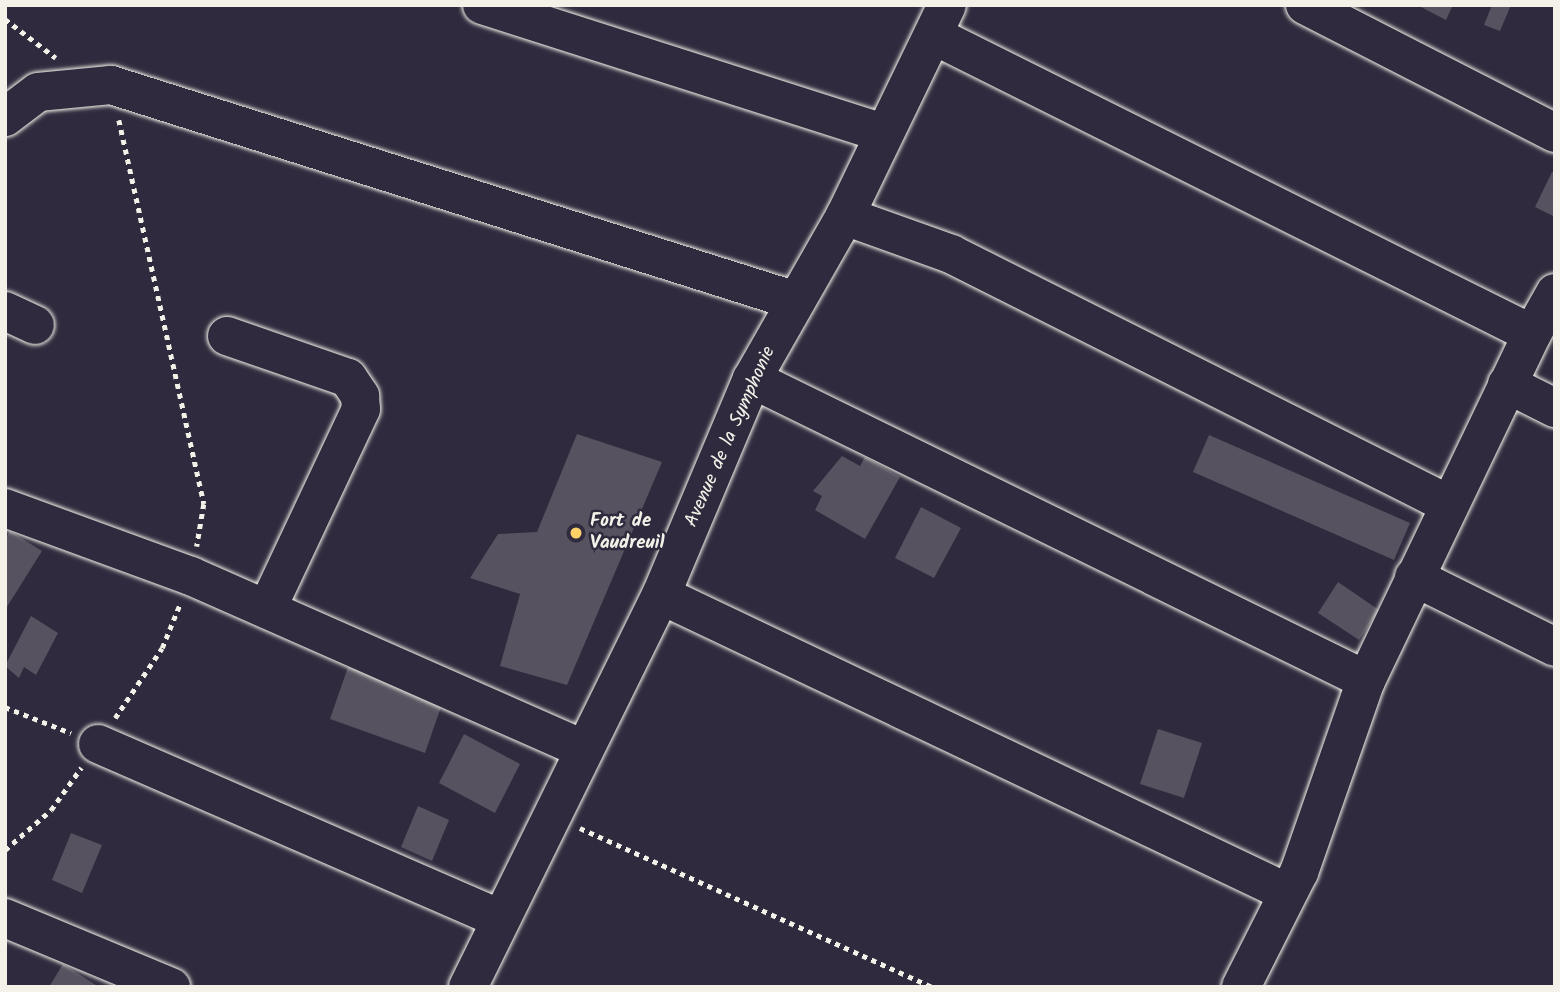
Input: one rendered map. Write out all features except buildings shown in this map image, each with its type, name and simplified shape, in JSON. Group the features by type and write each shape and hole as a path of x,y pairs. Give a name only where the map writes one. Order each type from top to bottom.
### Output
{"street":[{"path":"482,5 881,132"},
{"path":"1305,5 1555,133"},
{"path":"940,20 1532,334"},
{"name":"Avenue de la Symphonie","path":"467,987 661,595 752,379 845,216 881,132 940,20"},
{"path":"5,117 38,92 111,85 796,301"},
{"path":"845,216 951,254 1446,503"},
{"path":"1241,987 1288,893 1366,680 1415,577 1446,503 1555,293"},
{"path":"227,336 348,378 360,396 361,410 267,609"},
{"path":"752,379 1366,680"},
{"path":"1507,384 1555,408"},
{"path":"5,508 191,576 584,749"},
{"path":"1415,577 1555,647"},
{"path":"661,595 1288,893"},
{"path":"98,744 500,919"},
{"path":"5,918 171,987"}],"path":[{"path":"5,19 64,62"},
{"path":"5,850 51,810 162,648 191,576 204,504 111,85"},
{"path":"5,707 98,744"},
{"path":"551,815 932,987"}],"place":[{"name":"Fort de Vaudreuil","path":"576,533"}]}
